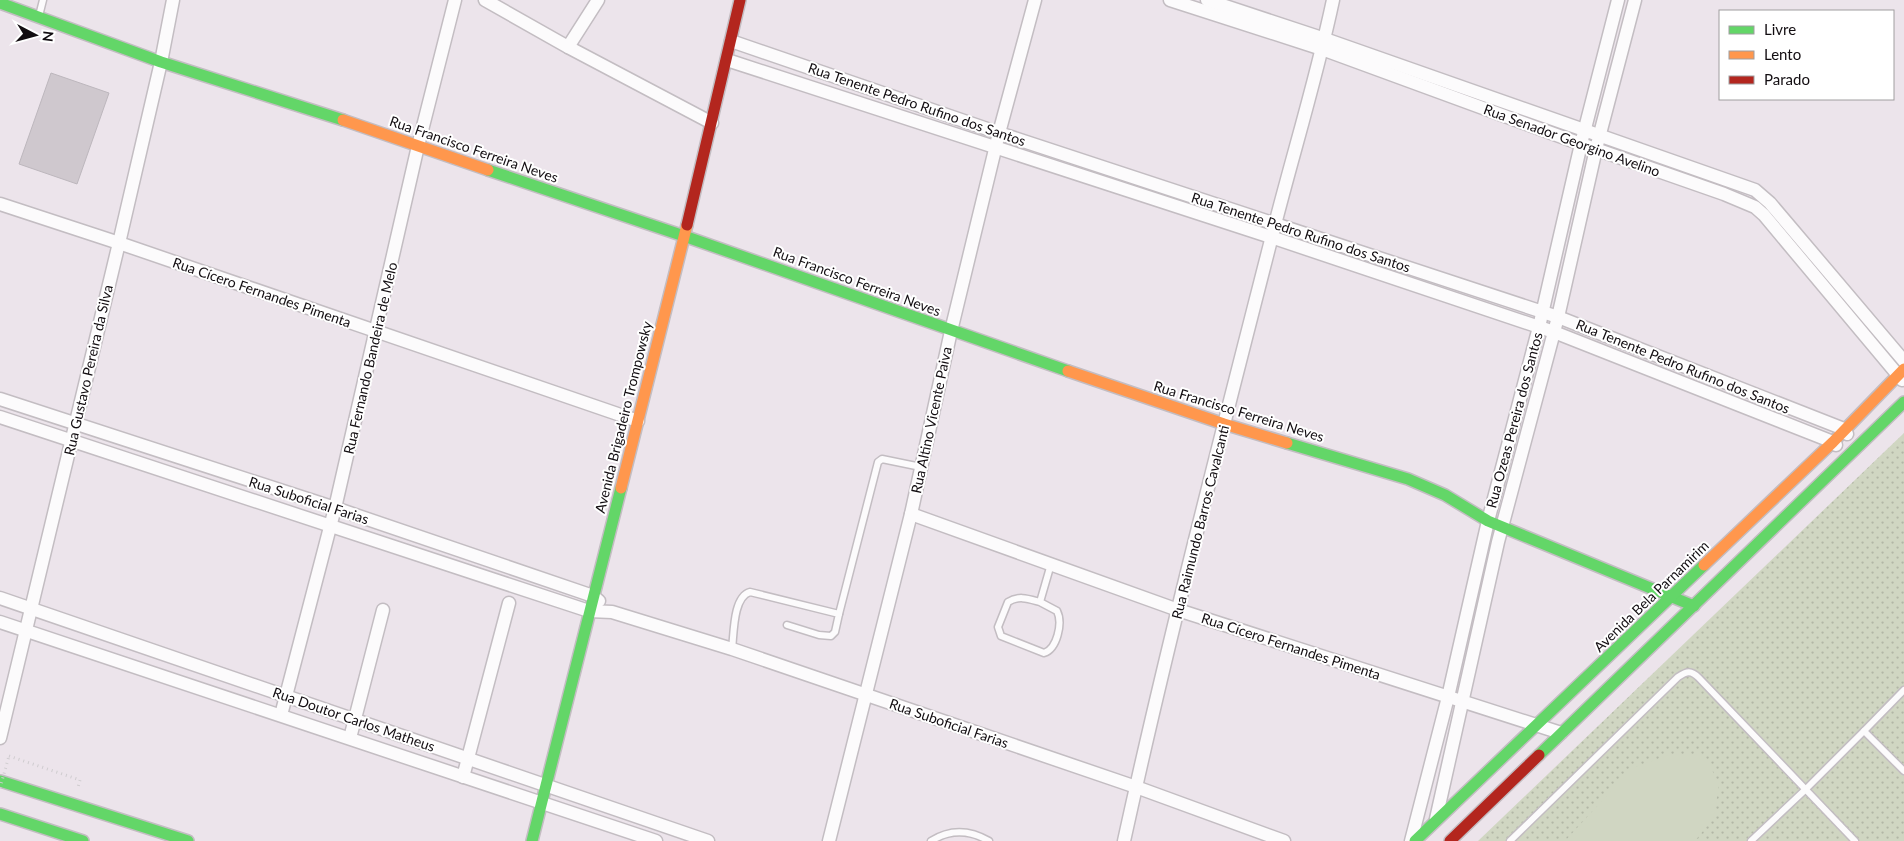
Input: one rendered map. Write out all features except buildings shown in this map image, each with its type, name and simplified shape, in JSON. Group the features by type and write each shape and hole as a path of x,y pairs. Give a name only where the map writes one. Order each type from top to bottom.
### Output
{"main road":[{"name":"Avenida Brigadeiro Trompowsky","path":"532,841 712,123 740,0"},
{"name":"Rua Francisco Ferreira Neves","path":"0,4 161,62 684,236 951,331 1224,424 1408,479 1445,495 1488,521 1694,606"},
{"name":"Avenida Bela Parnamirim","path":"1415,841 1902,375"},
{"path":"1450,841 1904,402"},
{"path":"0,781 188,841"},
{"path":"0,814 84,841"}],"street":[{"name":"Rua Gustavo Pereira da Silva","path":"0,738 161,62 172,0"},
{"name":"Rua Fernando Bandeira de Melo","path":"281,715 335,508 418,146 455,0"},
{"path":"485,0 568,47 712,123"},
{"path":"568,47 598,0"},
{"name":"Rua Altino Vicente Paiva","path":"829,841 911,514 951,331 999,132 1035,0"},
{"name":"Rua Senador Georgino Avelino","path":"1170,0 1324,44 1585,130 1756,190 1770,203 1904,362"},
{"name":"Rua Senador Georgino Avelino","path":"1207,0 1581,144 1724,194 1755,207 1764,215 1902,375"},
{"name":"Rua Raimundo Barros Cavalcanti","path":"1124,841 1224,424 1271,237 1324,44 1333,0"},
{"name":"Rua Ozeas Pereira dos Santos","path":"1411,841 1448,696 1488,521 1543,312 1581,144 1618,0"},
{"name":"Rua Ozeas Pereira dos Santos","path":"1435,821 1502,527 1558,317 1599,136 1635,0"},
{"name":"Rua Tenente Pedro Rufino dos Santos","path":"731,41 1558,317 1844,430"},
{"path":"1605,53 1620,58"},
{"name":"Rua Tenente Pedro Rufino dos Santos","path":"727,60 996,146 1554,332 1833,442"},
{"name":"Rua Cícero Fernandes Pimenta","path":"0,204 119,242 638,421"},
{"name":"Rua Suboficial Farias","path":"0,399 335,508 593,596 612,612"},
{"name":"Rua Suboficial Farias","path":"0,417 589,611 612,612 732,649 1284,841"},
{"path":"1844,430 1858,448"},
{"path":"1833,442 1846,459"},
{"name":"Rua Cícero Fernandes Pimenta","path":"911,514 1178,610 1561,733"},
{"name":"Rua Doutor Carlos Matheus","path":"0,598 708,841"},
{"path":"462,777 509,603"},
{"path":"350,738 383,610"},
{"name":"Rua Doutor Carlos Matheus","path":"0,622 656,841"}],"lane":[{"path":"39,17 43,0"},
{"path":"787,625 819,636 832,636 835,632 875,467 882,459 921,467"},
{"path":"1040,602 1051,564"},
{"path":"732,649 738,605 745,594 750,592 838,614"},
{"path":"1023,598 1040,602 1057,611 1060,621 1051,650 1044,654 1002,636 998,627 1008,602 1012,599 1023,598"},
{"path":"1510,841 1678,677 1689,672 1694,673 1700,678 1855,841"},
{"path":"1751,841 1806,790 1904,690"},
{"path":"1864,731 1904,771"},
{"path":"931,841 940,835 954,832 968,833 989,841"}],"path":[{"path":"0,788 9,756"}],"green space":[{"path":"1904,433 1904,841 1478,841"},
{"path":"1704,754 1719,784 1714,817 1695,841 1565,841 1632,768 1669,755"}],"traffic: fast":[{"path":"0,3 161,62 343,120"},
{"path":"488,170 684,236 1068,371"},
{"path":"1539,755 1904,402"},
{"path":"1287,443 1408,479 1445,495 1488,521 1694,606"},
{"path":"532,841 621,488"},
{"path":"1415,841 1704,565"},
{"path":"0,781 188,841"},
{"path":"0,814 83,841"}],"traffic: slow":[{"path":"343,120 488,170"},
{"path":"621,488 687,225"},
{"path":"1704,565 1833,442 1904,369"},
{"path":"1068,371 1224,424 1287,443"}],"traffic: jam":[{"path":"687,225 740,0"},
{"path":"1450,841 1539,755"}]}
